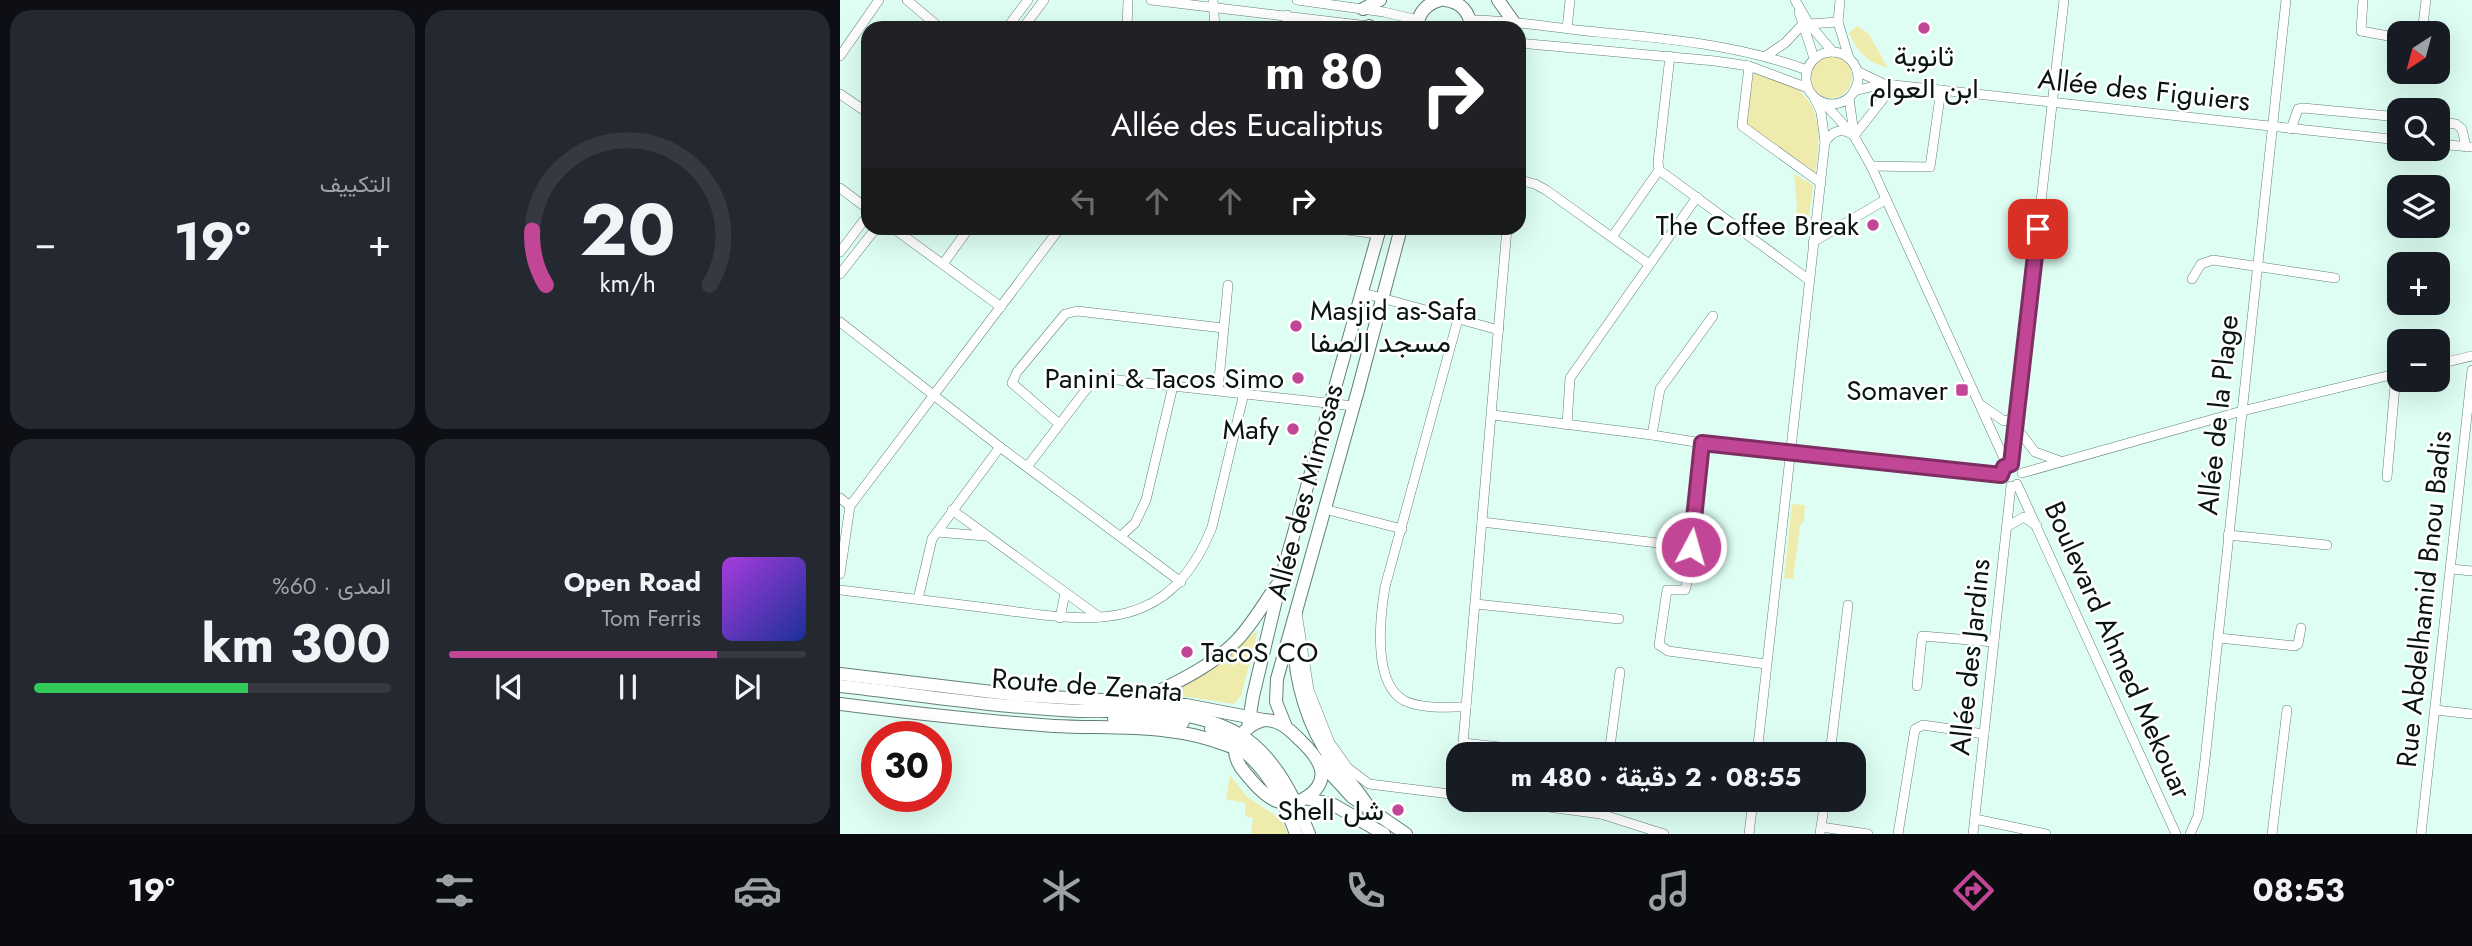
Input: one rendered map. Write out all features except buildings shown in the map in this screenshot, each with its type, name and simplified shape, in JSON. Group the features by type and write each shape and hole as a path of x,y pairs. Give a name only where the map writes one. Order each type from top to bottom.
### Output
{"main road":[{"path":"1363,9 1380,0"},
{"path":"1498,0 1513,21"},
{"path":"1419,21 1426,6 1451,1 1468,21"},
{"name":"Allée des Mimosas","path":"1242,734 1281,579 1378,235"},
{"name":"Allée des Mimosas","path":"1286,727 1277,708 1275,687 1399,235"},
{"path":"1138,702 1223,654 1245,631 1281,579"},
{"path":"1296,617 1296,671 1313,727 1328,753 1357,787 1371,811"},
{"name":"Route de Zenata","path":"840,674 1018,695 1186,705 1242,734 1272,766 1296,801"},
{"name":"Route de Zenata","path":"840,686 1008,706 1180,713 1242,734"},
{"name":"Route de Zenata","path":"840,693 1033,714 1179,722 1242,734"},
{"name":"Route de Zenata","path":"840,704 991,721 1092,728 1162,729 1208,739 1242,734 1264,720 1276,721 1286,727"},
{"path":"1286,727 1352,797 1406,834"},
{"path":"1242,734 1239,765 1268,798 1334,805 1384,834"},
{"path":"1296,801 1314,791 1321,771 1319,761"},
{"path":"1296,801 1296,834"},
{"path":"1296,801 1309,834"}],"street":[{"path":"865,21 880,0"},
{"path":"907,0 932,21"},
{"path":"1012,21 1028,0"},
{"path":"1028,21 1044,0"},
{"path":"1127,21 1128,0"},
{"path":"1151,0 1213,3 1329,21"},
{"path":"1297,0 1363,9 1407,21"},
{"path":"1567,29 1570,0"},
{"path":"1840,0 1838,22 1849,58 1857,71 1858,82 1852,94 1854,136"},
{"path":"2001,475 2009,465 2018,413 2064,0"},
{"name":"Allée de la Plage","path":"2190,834 2198,816 2286,0"},
{"path":"2363,0 2361,31 2387,36"},
{"path":"2423,21 2426,0"},
{"path":"1213,3 1214,21"},
{"path":"1797,4 1814,58"},
{"path":"1287,15 1287,21"},
{"path":"1766,56 1805,24 1838,22"},
{"path":"1526,23 1717,45 1766,56 1807,70"},
{"path":"1805,24 1833,52"},
{"path":"840,56 861,27"},
{"path":"1526,44 1749,66 1808,88"},
{"path":"1758,742 1825,142 1821,112 1808,88 1807,70 1814,58 1826,52 1849,58"},
{"path":"1612,237 1659,170 1670,56"},
{"path":"1749,66 1742,126 1821,183"},
{"name":"Allée des Figuiers","path":"1857,71 1889,84 2387,139"},
{"path":"1854,136 1889,84"},
{"name":"Allée des Figuiers","path":"1852,94 1889,84"},
{"path":"1871,166 1930,167 1941,90"},
{"path":"840,94 861,108"},
{"path":"1824,103 1837,103 1852,94"},
{"path":"1814,97 1824,103 1854,136 1871,166 2009,465"},
{"path":"2291,129 2295,114 2298,109 2303,108 2387,116"},
{"path":"2450,123 2462,129 2469,147 2450,145"},
{"path":"1825,142 1834,132 1841,131 1854,136"},
{"path":"1659,170 1809,280"},
{"path":"1526,182 1546,190 1649,264"},
{"path":"840,188 861,204"},
{"path":"1567,425 1570,378 1698,197"},
{"path":"1813,242 1885,200"},
{"path":"840,252 861,224"},
{"path":"840,274 871,235"},
{"path":"903,235 1001,307"},
{"path":"943,264 964,235"},
{"path":"840,574 850,506 1055,235"},
{"path":"1463,742 1506,235"},
{"path":"2192,279 2201,264 2207,260 2335,278"},
{"path":"1218,390 1228,285"},
{"path":"1363,293 1499,330"},
{"path":"1059,423 1013,386 1012,381 1065,314 1077,311 1223,328"},
{"path":"1652,435 1660,388 1713,316"},
{"path":"1458,319 1385,587 1380,616 1380,642 1387,677 1403,700 1423,705 1466,708"},
{"path":"840,322 1000,447 1181,582"},
{"path":"2450,361 2472,356"},
{"name":"Rue Abdelhamid Bnou Badis","path":"2421,834 2472,370"},
{"path":"2022,473 2242,411 2387,376"},
{"path":"1027,467 1088,387 1100,378 1354,405"},
{"path":"1121,537 1135,523 1146,500 1173,386"},
{"path":"2387,477 2395,392"},
{"path":"840,590 1060,618 1100,618 1129,613 1146,606 1181,582 1196,562 1212,527 1244,393"},
{"path":"1980,404 2004,421 2018,413"},
{"path":"1493,415 1702,443 2001,475"},
{"path":"2015,426 2035,452 2062,461"},
{"path":"1702,443 1685,590 1670,589 1666,593 1659,645 1668,651 1766,664"},
{"path":"918,599 929,548 937,532 1000,447"},
{"path":"2001,475 2003,481 2014,485 2022,479 2018,466 2009,465"},
{"name":"Allée des Jardins","path":"1973,834 2014,485"},
{"name":"Boulevard Ahmed Mekouar","path":"2014,485 2037,526 2176,834"},
{"path":"840,498 850,506"},
{"path":"1324,509 1402,530"},
{"path":"952,510 1100,618"},
{"path":"2008,526 2024,517 2037,526"},
{"path":"1482,522 1691,547"},
{"path":"937,532 987,536"},
{"path":"2228,535 2327,545"},
{"path":"2451,569 2472,571"},
{"path":"1060,618 1065,593"},
{"path":"1476,604 1619,619"},
{"path":"1831,742 1848,605"},
{"path":"1296,617 1309,690 1330,743 1348,768 1369,784 1446,794"},
{"path":"2218,638 2295,646 2298,644 2301,628"},
{"path":"1916,686 1922,636 1994,642"},
{"path":"1611,742 1620,672"},
{"path":"2272,834 2287,710"},
{"path":"2435,710 2472,714"},
{"path":"1898,834 1914,729 1923,726 1984,734"},
{"path":"1586,812 1601,814 1664,834"},
{"path":"1749,834 1752,812"},
{"path":"1823,812 1821,830 1868,834"},
{"path":"1975,819 2046,834"}],"shaded area":[{"path":"1857,26 1868,33 1888,68 1869,60 1860,51 1849,33"},
{"path":"1831,56 1846,62 1852,77 1846,92 1831,98 1816,92 1810,77 1816,62"},
{"path":"1761,72 1792,85 1805,96 1811,106 1816,116 1819,139 1815,174 1744,126 1753,73"},
{"path":"1794,174 1813,185 1808,223 1805,226 1795,217 1797,205"},
{"path":"1792,504 1805,505 1793,579 1784,578"},
{"path":"1258,630 1241,696 1234,704 1169,694 1210,669"},
{"path":"1230,775 1247,797 1281,819 1288,834 1251,834 1253,818 1245,816 1245,803 1226,799"}],"place":[{"name":"ثانوية ابن العوام","path":"1924,28"},
{"name":"The Coffee Break","path":"1873,225"},
{"name":"Masjid as-Safa مسجد الصفا","path":"1296,326"},
{"name":"Panini & Tacos Simo","path":"1298,378"},
{"name":"Somaver","path":"1962,390"},
{"name":"Mafy","path":"1293,429"},
{"name":"TacoS CO","path":"1187,652"},
{"name":"Shell شل","path":"1398,810"}],"route":[{"path":"1691,547 1702,443 2001,475 2004,467 2011,464 2038,229"}]}
